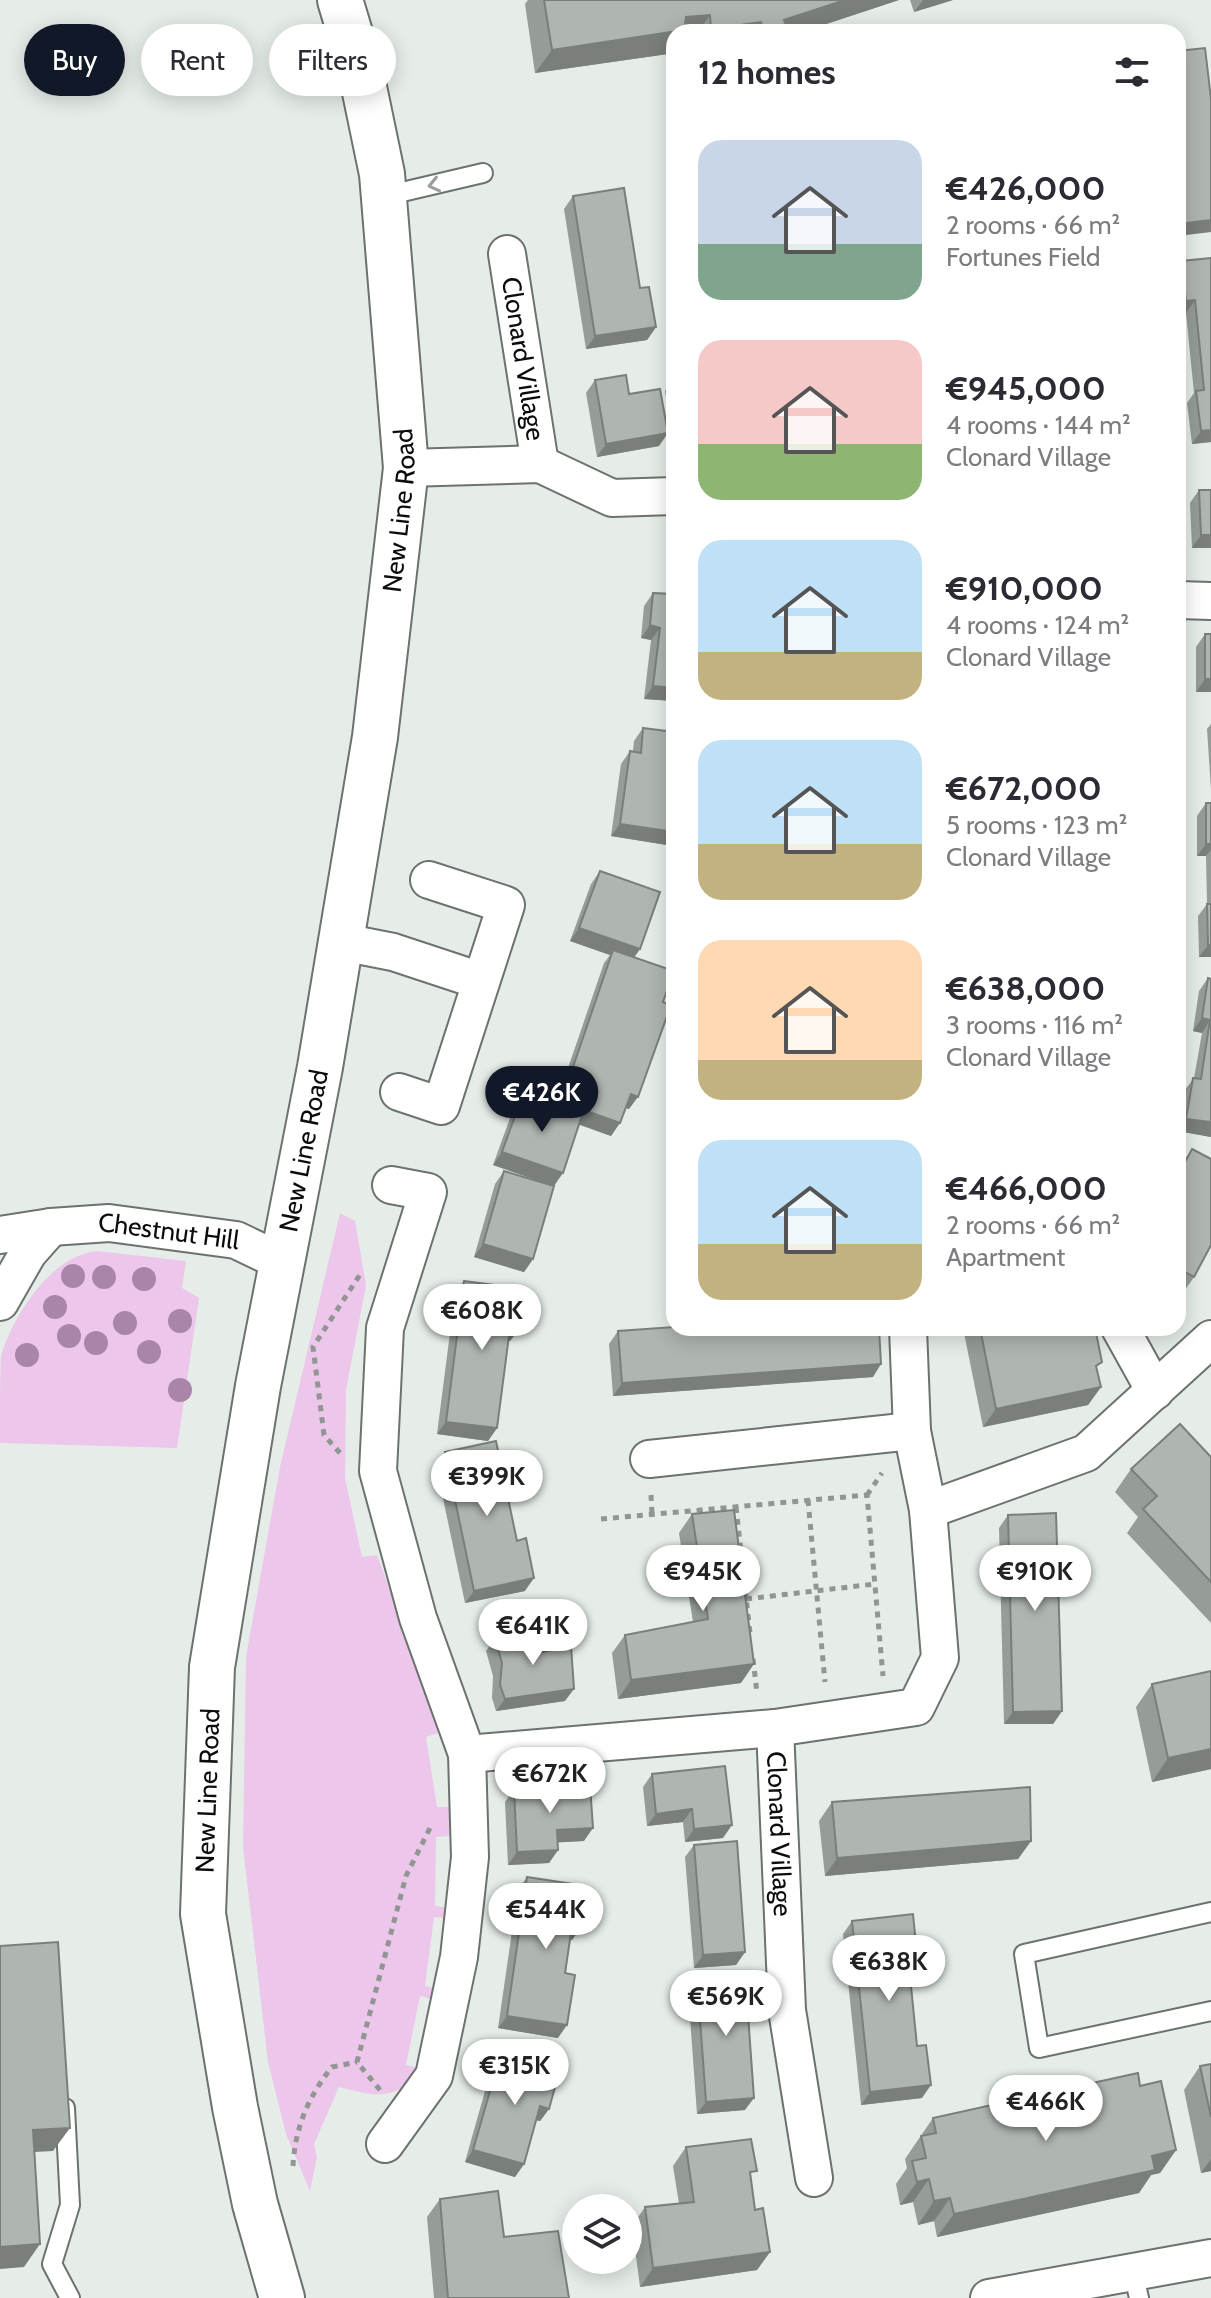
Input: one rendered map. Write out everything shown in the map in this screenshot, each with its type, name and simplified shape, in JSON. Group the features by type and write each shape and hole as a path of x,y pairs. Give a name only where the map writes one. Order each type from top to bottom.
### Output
{"main road":[{"name":"New Line Road","path":"282,2298 255,2204 235,2107 203,1899 212,1667 258,1386 342,942 375,737 406,468 385,196 359,63 340,0"}],"street":[{"name":"Clonard Village","path":"507,254 540,464"},
{"name":"Clonard Village","path":"406,468 540,464 612,498 666,496"},
{"path":"1186,600 1211,601"},
{"path":"399,1092 441,1106 506,905 429,880"},
{"path":"342,942 393,952 481,981"},
{"path":"391,1185 428,1192 385,1328 378,1471 418,1618 467,1754 470,1857 459,1957 434,2076 394,2130"},
{"name":"Chestnut Hill","path":"0,1235 109,1223 236,1240 282,1262"},
{"path":"0,1302 28,1253 51,1227"},
{"name":"Clonard Village","path":"467,1754 775,1728 916,1707 940,1658 928,1510 912,1431 908,1336"},
{"path":"1124,1336 1155,1391"},
{"path":"928,1510 1086,1453 1211,1339"},
{"path":"649,1459 912,1431"},
{"name":"Clonard Village","path":"775,1728 787,2010 814,2178"},
{"path":"989,2298 1136,2285 1211,2258"}],"lane":[{"path":"385,196 483,173"},
{"path":"1211,1912 1024,1954 1039,2048 1211,2011"},
{"path":"64,2082 70,2205 52,2264 70,2298"}],"path":[{"path":"378,1453 338,1453 324,1435 313,1347 360,1273 402,1275"},
{"path":"601,1519 867,1495 883,1678 869,1679"},
{"path":"808,1500 825,1684"},
{"path":"736,1507 757,1693 772,1689"},
{"path":"746,1599 875,1584"},
{"path":"812,1685 840,1682"},
{"path":"394,2130 357,2062 406,1876 429,1828 468,1814"},
{"path":"255,2204 292,2185 294,2147 310,2095 332,2067 357,2062"}],"shaded area":[{"path":"340,1213 355,1221 366,1285 346,1390 345,1478 362,1557 377,1555 420,1672 438,1733 426,1737 437,1807 451,1807 450,1836 436,1837 435,1906 450,1908 449,1918 434,1917 425,1986 439,1989 436,2000 420,1996 406,2065 419,2068 403,2087 394,2092 363,2093 339,2087 314,2144 317,2157 310,2191 286,2134 268,2062 243,1847 246,1657 280,1467"},
{"path":"97,1251 186,1261 182,1288 199,1298 177,1448 0,1443 1,1356 15,1323 50,1275 80,1255"}],"building":[{"path":"544,0 845,0 784,20 785,24 711,24 710,15 686,17 685,24 666,24 666,33 552,50"},
{"path":"1205,48 1211,99 1211,220 1186,223 1186,50"},
{"path":"624,188 640,288 649,287 656,327 595,336 573,196"},
{"path":"1211,258 1211,430 1201,431 1196,391 1204,390 1195,300 1186,301 1186,260"},
{"path":"626,375 629,394 660,389 666,433 606,444 595,380"},
{"path":"1199,490 1211,490 1211,535 1201,535"},
{"path":"653,593 666,594 666,687 653,686 660,628 650,625"},
{"path":"1205,634 1211,634 1211,679 1205,679"},
{"path":"643,728 666,731 666,831 620,824 630,751 641,753"},
{"path":"1206,803 1211,803 1211,844 1206,844"},
{"path":"600,871 660,892 640,949 579,928"},
{"path":"1207,904 1211,904 1211,945 1208,945"},
{"path":"613,950 666,968 663,1002 666,1003 666,1019 638,1097 631,1094 620,1123 561,1102"},
{"path":"1208,978 1211,979 1211,1122 1186,1119 1193,1078 1201,1079 1210,1020 1202,1018"},
{"path":"523,1094 582,1115 563,1173 502,1152"},
{"path":"1192,1149 1211,1159 1211,1245 1194,1277 1186,1272 1186,1160"},
{"path":"504,1171 554,1186 533,1259 483,1244"},
{"path":"464,1281 524,1289 519,1329 510,1328 497,1428 446,1422"},
{"path":"666,1328 666,1336 879,1336 881,1364 622,1383 618,1331"},
{"path":"982,1336 1097,1336 1102,1362 1096,1366 1101,1387 996,1409"},
{"path":"1180,1424 1211,1457 1211,1582 1143,1509 1157,1496 1131,1469"},
{"path":"496,1441 517,1541 526,1538 534,1578 474,1591 445,1452"},
{"path":"734,1510 754,1664 631,1680 625,1635 708,1619 692,1514"},
{"path":"1056,1513 1062,1711 1013,1712 1008,1515"},
{"path":"533,1631 537,1653 571,1646 574,1689 505,1699 500,1685 502,1663 495,1638"},
{"path":"1211,1671 1211,1749 1168,1758 1152,1684"},
{"path":"725,1766 732,1825 694,1829 692,1809 656,1814 652,1774"},
{"path":"590,1785 593,1828 557,1830 558,1850 517,1852 514,1789"},
{"path":"1030,1787 1031,1841 837,1858 832,1802"},
{"path":"737,1841 745,1952 703,1955 694,1845"},
{"path":"527,1877 587,1886 581,1927 572,1926 565,1973 575,1975 567,2025 507,2016"},
{"path":"913,1914 917,1955 908,1956 917,2046 926,2045 931,2085 870,2092 852,1921"},
{"path":"58,1942 70,2128 33,2130 40,2244 0,2247 0,1946"},
{"path":"745,1973 754,2098 706,2102 697,1977"},
{"path":"501,2053 560,2069 549,2109 540,2106 524,2164 473,2150"},
{"path":"1211,2064 1211,2117 1200,2066"},
{"path":"1138,2073 1140,2086 1161,2081 1176,2150 1152,2156 1155,2170 954,2214 950,2198 934,2201 929,2179 917,2182 912,2161 926,2158 921,2136 936,2133 933,2118"},
{"path":"751,2139 757,2171 750,2172 755,2210 763,2208 770,2252 653,2268 645,2207 694,2202 686,2147"},
{"path":"498,2191 504,2237 558,2231 562,2274 565,2274 569,2298 448,2298 440,2199"}]}
